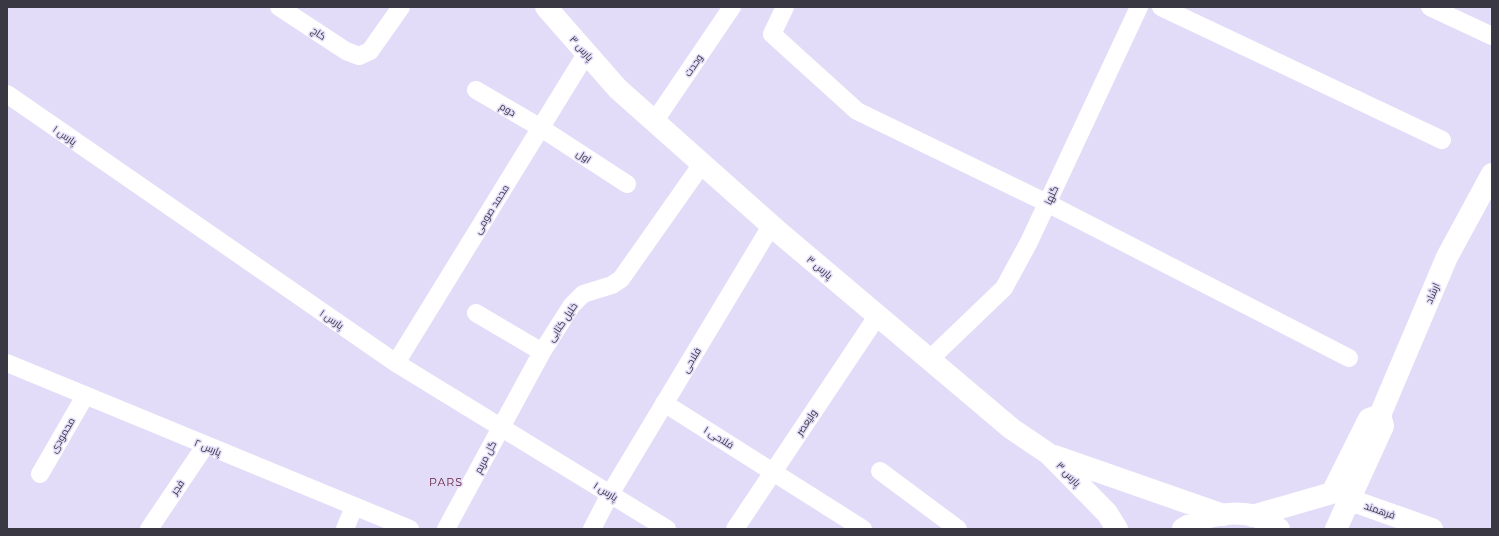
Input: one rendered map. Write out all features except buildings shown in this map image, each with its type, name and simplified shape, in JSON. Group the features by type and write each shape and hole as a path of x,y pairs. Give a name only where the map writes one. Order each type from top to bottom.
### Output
{"main road":[{"name":"پارس ۳","path":"546,7 618,89 654,122 771,226 1012,429 1049,454 1112,521"},
{"name":"ارشاد","path":"1380,415 1447,257 1492,174"},
{"path":"1252,516 1332,493 1369,419 1380,415 1383,426 1336,529"},
{"path":"1049,454 1223,515"},
{"name":"فرهمند","path":"1350,500 1432,529"},
{"path":"1183,529 1210,516 1232,513 1252,516 1274,524 1280,529"}],"street":[{"name":"کاج","path":"280,7 346,51 359,56 370,51 401,7"},
{"name":"وحدت","path":"654,122 732,7"},
{"path":"785,7 772,34 857,111 1047,203 1349,358"},
{"name":"گلها","path":"930,359 1004,288 1030,242 1139,7"},
{"path":"1161,7 1442,140"},
{"path":"1430,7 1492,36"},
{"name":"محمد صومی","path":"396,363 586,54"},
{"name":"دوم","path":"476,90 541,128"},
{"name":"پارس ۱","path":"7,94 396,363 666,529"},
{"name":"اول","path":"541,128 627,184"},
{"name":"خلیل کتابی","path":"501,427 542,352 578,298 583,294 612,285 621,279 702,164"},
{"name":"فلاحی","path":"592,529 610,494 771,226"},
{"path":"476,313 542,352"},
{"name":"ولیعصر","path":"735,529 878,315"},
{"name":"پارس ۲","path":"7,363 205,446 410,529"},
{"name":"محمودی","path":"40,474 85,396"},
{"name":"فلاحی ۱","path":"664,403 863,529"},
{"name":"گل مریم","path":"446,529 501,427"},
{"name":"فجر","path":"149,529 205,446"},
{"path":"880,471 958,529"},
{"path":"345,529 354,507"}],"district":[{"name":"PARS","path":"446,482"}]}
